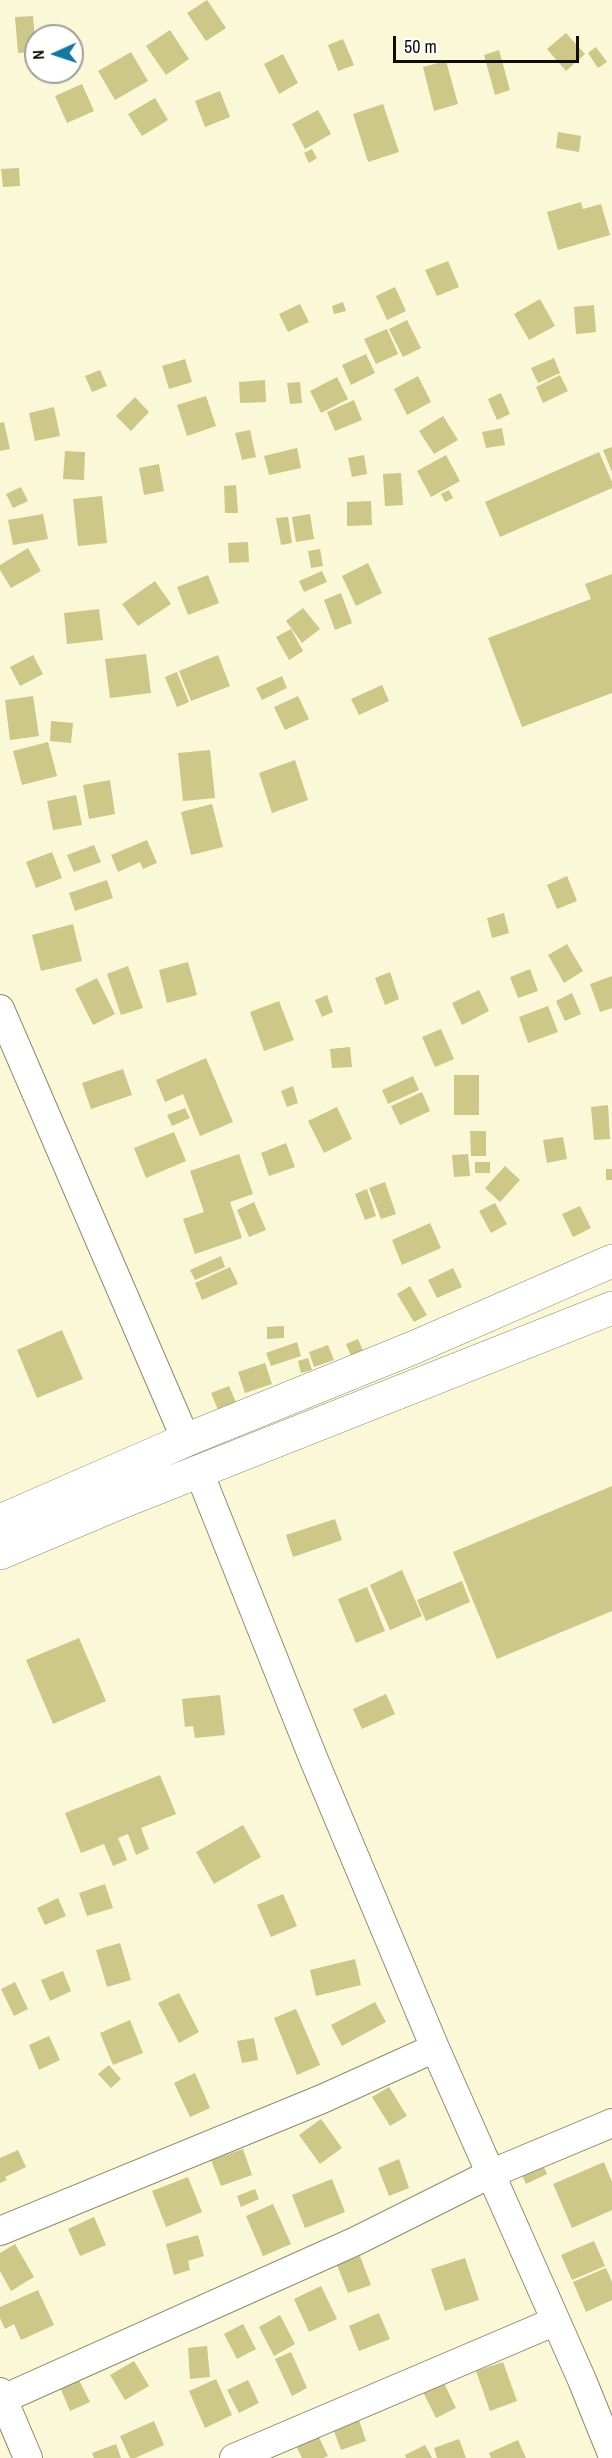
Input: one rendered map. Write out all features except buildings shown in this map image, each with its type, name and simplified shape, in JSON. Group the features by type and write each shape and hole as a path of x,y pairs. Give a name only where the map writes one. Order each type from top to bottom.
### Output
{"highway":[{"path":"0,1521 186,1440 415,1347 612,1261"},
{"path":"0,1553 612,1308"}],"street":[{"path":"0,1009 186,1440"},
{"path":"199,1472 314,1760 435,2048 612,2454"},
{"path":"0,2231 322,2099 435,2048"},
{"path":"28,2458 1,2395 356,2241 490,2174 612,2123"},
{"path":"234,2458 555,2321"}]}
